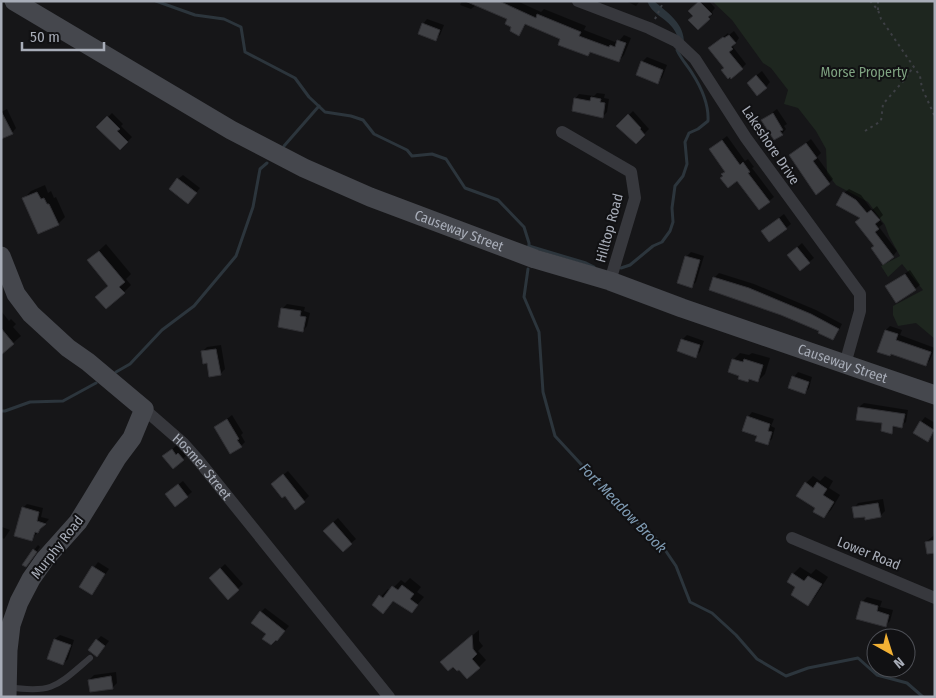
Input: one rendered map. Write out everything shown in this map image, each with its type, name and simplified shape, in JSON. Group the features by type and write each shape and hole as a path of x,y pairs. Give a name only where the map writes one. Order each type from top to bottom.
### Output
{"street":[{"name":"Lakeshore Drive","path":"578,1 650,28 676,40 695,59 746,138 860,294 860,311 845,364"},
{"name":"Causeway Street","path":"19,2 231,130 304,168 370,197 526,256 610,281 646,296 935,395"},
{"name":"Hilltop Road","path":"562,132 631,172 636,198 610,281"},
{"name":"Hosmer Street","path":"1,256 16,294 31,314 68,348 183,442 389,697"},
{"name":"Murphy Road","path":"7,692 8,650 12,625 19,602 30,579 78,522 117,458 132,438 144,409"},
{"name":"Lower Road","path":"792,538 935,598"}],"lane":[{"path":"7,692 47,689 57,685 90,658"}],"path":[{"path":"657,16 664,1"},
{"path":"870,1 878,10"},
{"path":"878,1 881,19 920,76 922,88 935,117"},
{"path":"865,131 881,122 883,104 913,67"}],"green space":[{"name":"Morse Property","path":"712,1 935,1 935,339 916,323 898,326 893,315 893,306 923,290 902,264 888,277 881,266 900,256 885,225 868,202 836,185 827,173 826,149 816,131 798,108 784,104 788,90 771,68 763,63 732,20"}],"shaded area":[{"path":"647,1 654,1 679,25 684,37 684,44 672,27 652,9"}],"building":[{"path":"465,1 499,1 536,18 537,14 581,32 579,36 609,47 610,45 615,47 617,40 626,43 619,62 590,52 588,56 558,45 560,39 525,24 519,36 510,31 511,27 505,24 507,19"},
{"path":"699,1 712,14 708,17 710,19 698,30 688,20 693,16 688,11"},
{"path":"422,23 440,30 436,41 418,34"},
{"path":"729,35 736,43 729,52 743,69 731,79 730,77 728,79 721,70 724,68 708,48"},
{"path":"641,61 663,70 658,84 636,75"},
{"path":"756,75 767,88 757,96 747,83"},
{"path":"591,97 601,99 600,102 605,103 603,118 572,111 574,98 590,101"},
{"path":"1,111 13,134 1,139"},
{"path":"773,113 783,130 780,131 783,135 774,140 761,120"},
{"path":"628,114 645,135 636,144 616,126"},
{"path":"107,116 120,129 117,131 128,142 120,150 96,127"},
{"path":"722,140 740,165 743,162 750,172 748,173 770,202 759,210 737,181 728,188 720,178 723,176 721,174 725,172 709,149"},
{"path":"806,143 817,158 813,161 830,184 816,195 789,155"},
{"path":"177,178 197,193 188,204 169,189"},
{"path":"37,192 41,199 44,198 47,204 49,204 59,225 38,234 22,198"},
{"path":"843,192 856,200 867,213 871,210 880,220 875,224 879,229 875,232 894,257 883,265 871,248 874,246 855,222 860,218 836,205"},
{"path":"779,218 787,229 769,242 761,231"},
{"path":"797,247 810,263 800,271 787,255"},
{"path":"99,251 125,282 119,287 125,293 106,309 95,297 108,286 87,260"},
{"path":"685,256 700,260 692,288 677,283"},
{"path":"905,274 916,290 896,303 885,286"},
{"path":"713,277 749,288 811,314 839,329 833,340 818,333 819,331 781,315 709,290"},
{"path":"281,308 301,311 300,316 306,317 303,332 278,327"},
{"path":"1,328 14,344 1,355"},
{"path":"885,330 898,334 896,340 931,352 926,366 891,354 890,356 877,352"},
{"path":"681,339 700,345 696,358 677,351"},
{"path":"216,349 221,375 209,377 207,363 203,364 201,351"},
{"path":"732,359 743,362 744,359 763,365 758,382 749,379 748,382 738,379 739,376 728,372"},
{"path":"792,376 809,382 805,394 788,388"},
{"path":"858,407 905,414 902,428 893,426 892,434 881,431 882,423 856,420"},
{"path":"747,416 770,424 768,431 772,432 768,445 755,441 757,436 742,431"},
{"path":"227,419 242,447 230,454 214,427"},
{"path":"920,421 934,430 928,442 913,433"},
{"path":"172,449 176,455 178,453 184,460 173,469 162,456"},
{"path":"283,474 305,502 295,510 285,496 282,498 271,484"},
{"path":"805,482 813,488 817,482 827,489 823,495 834,502 824,518 813,512 815,508 796,496"},
{"path":"178,484 188,497 175,507 165,494"},
{"path":"878,503 881,517 865,520 865,517 854,518 852,507"},
{"path":"22,507 39,512 37,521 46,524 38,533 35,532 32,541 14,536"},
{"path":"333,522 352,544 343,552 323,531"},
{"path":"935,540 935,553 927,554 925,542"},
{"path":"33,549 37,552 26,567 22,565"},
{"path":"92,566 105,574 92,595 79,587"},
{"path":"220,568 239,590 228,600 209,578"},
{"path":"792,573 804,581 808,576 822,584 808,606 791,595 795,587 787,582"},
{"path":"402,585 414,594 410,599 418,605 412,613 393,601 383,614 372,605 379,595 383,598 392,586 398,590"},
{"path":"861,601 878,606 877,611 889,615 886,627 856,619"},
{"path":"260,611 285,631 271,645 262,639 266,634 251,623"},
{"path":"472,635 473,649 477,654 472,659 480,668 467,679 459,670 457,671 453,667 448,671 440,662"},
{"path":"54,639 71,645 63,665 47,659"},
{"path":"96,639 105,646 97,657 88,650"},
{"path":"111,676 113,689 90,692 88,680"}],"waterway":[{"name":"Fort Meadow Brook","path":"156,1 195,15 224,19 241,27 245,52 295,78 309,97 325,112 363,120 374,134 407,150 412,156 432,154 446,159 465,188 498,200 524,227 529,248"},
{"path":"621,268 630,265 653,246 662,242 670,231 673,222 672,208 675,186 683,176 687,164 685,142 689,133 708,121 706,102 701,90 677,50"},
{"path":"284,146 319,106"},
{"path":"116,372 130,364 162,330 194,306 236,256 253,207 260,169 267,163"},
{"path":"529,246 594,267"},
{"name":"Fort Meadow Brook","path":"528,269 524,297 539,332 543,392 555,436 628,515 659,541 676,566 690,602 712,613 736,635 757,659 786,676 808,668 858,658 877,675 907,683 923,697"},
{"path":"1,411 30,402 63,401 96,383"}]}
